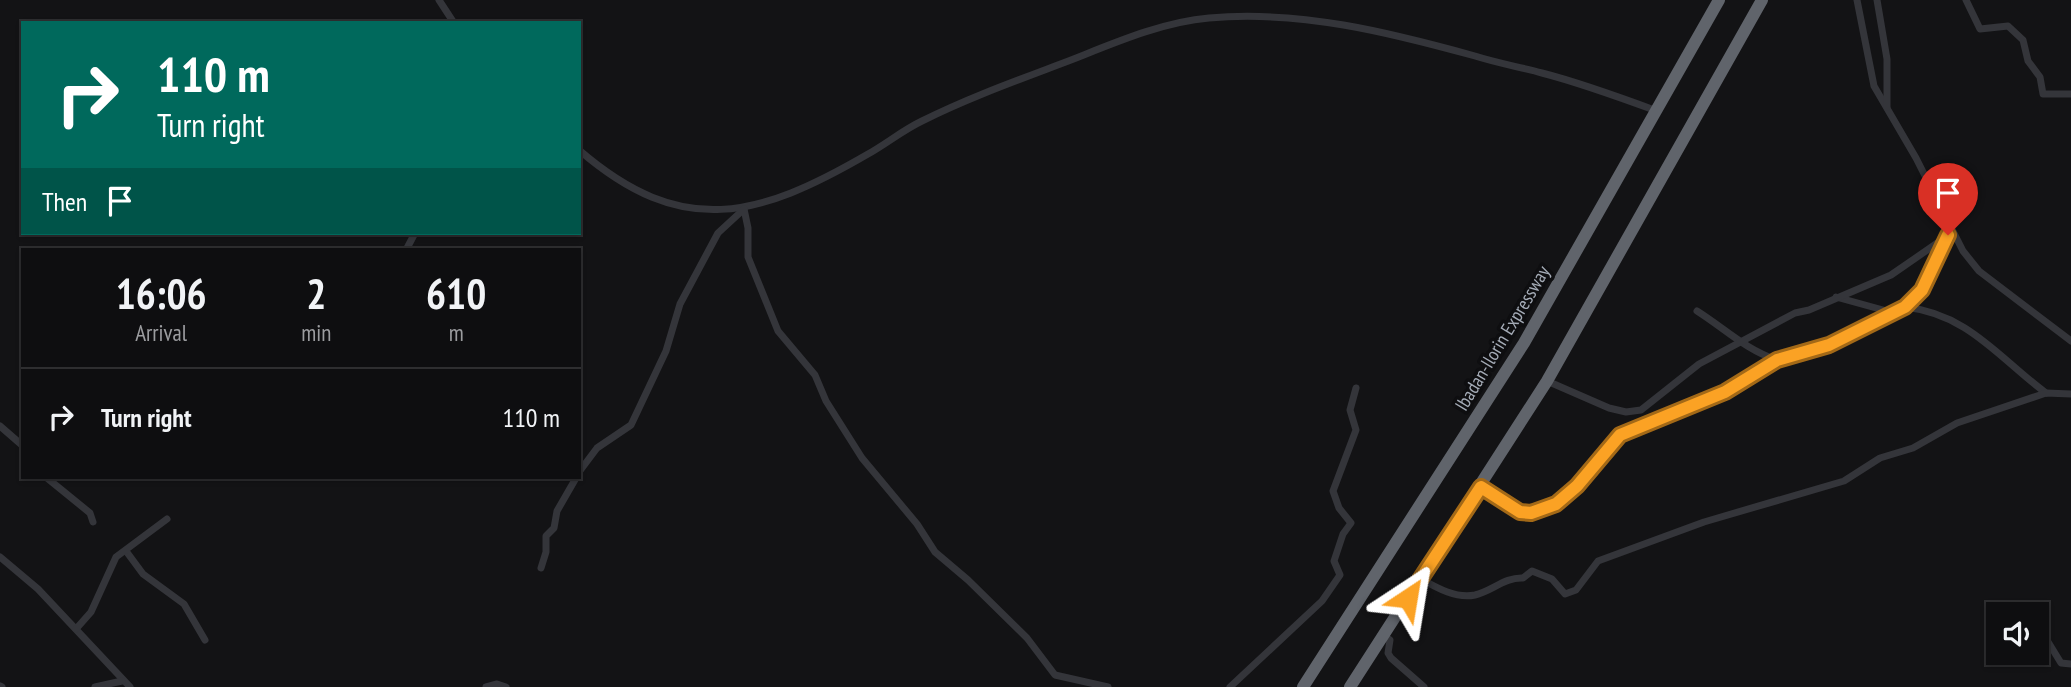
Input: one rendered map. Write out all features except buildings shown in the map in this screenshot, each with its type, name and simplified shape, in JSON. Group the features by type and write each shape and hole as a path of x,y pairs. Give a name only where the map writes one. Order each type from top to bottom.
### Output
{"highway":[{"name":"Ibadan-Ilorin Expressway","path":"1303,687 1524,344 1658,112 1719,0"},
{"path":"1350,687 1547,381 1762,0"}],"street":[{"path":"439,0 453,21"},
{"path":"1857,0 1874,86 1916,158 1950,226 1979,271 2071,341"},
{"path":"1877,0 1887,59 1884,90 1888,113"},
{"path":"1966,0 1980,29 2008,26 2018,33 2025,44 2028,61 2040,77 2043,94 2071,94"},
{"path":"581,151 625,184 674,207 744,208 782,196 835,173 919,122 1010,83 1123,41 1206,18 1288,16 1354,27 1542,73 1658,112"},
{"path":"581,469 597,448 631,425 666,351 680,304 718,233 744,208"},
{"path":"744,208 748,229 748,257 778,331 815,375 826,401 878,480 917,524 935,552 1027,638 1055,675 1108,687"},
{"path":"1481,487 1520,512 1531,513 1556,504 1577,486 1620,435 1725,392 1777,360 1829,345 1905,307 1922,290 1950,226"},
{"path":"1547,381 1609,408 1626,412 1641,410 1699,364 1795,313 1891,275 1948,235"},
{"path":"1836,297 1894,313"},
{"path":"1905,307 1931,309 1958,320 2046,393"},
{"path":"1697,310 1728,329 1740,343 1777,360"},
{"path":"1230,687 1322,601 1340,575 1334,561 1343,534 1351,523 1339,509 1333,491 1356,430 1350,410 1356,388"},
{"path":"1421,579 1453,594 1476,595 1514,578 1523,578 1532,570 1552,579 1565,594 1576,590 1598,561 1704,522 1843,481 1880,458 1913,448 1945,427 2046,393 2071,394"},
{"path":"0,426 21,444"},
{"path":"48,479 90,513 93,522"},
{"path":"541,568 546,552 546,536 554,528 557,511 575,479"},
{"path":"76,629 91,612 116,557 167,519"},
{"path":"126,551 143,574 184,604 205,640"},
{"path":"0,557 38,589 130,687"},
{"path":"1384,636 1390,640 1388,653 1391,658 1424,687"},
{"path":"2049,643 2061,663 2071,664"},
{"path":"95,687 122,681"},
{"path":"486,687 497,684 506,687"}],"route":[{"path":"1408,598 1481,487 1520,512 1531,513 1556,504 1577,486 1620,435 1697,405 1725,392 1777,360 1829,345 1905,307 1922,290 1948,235"}]}
